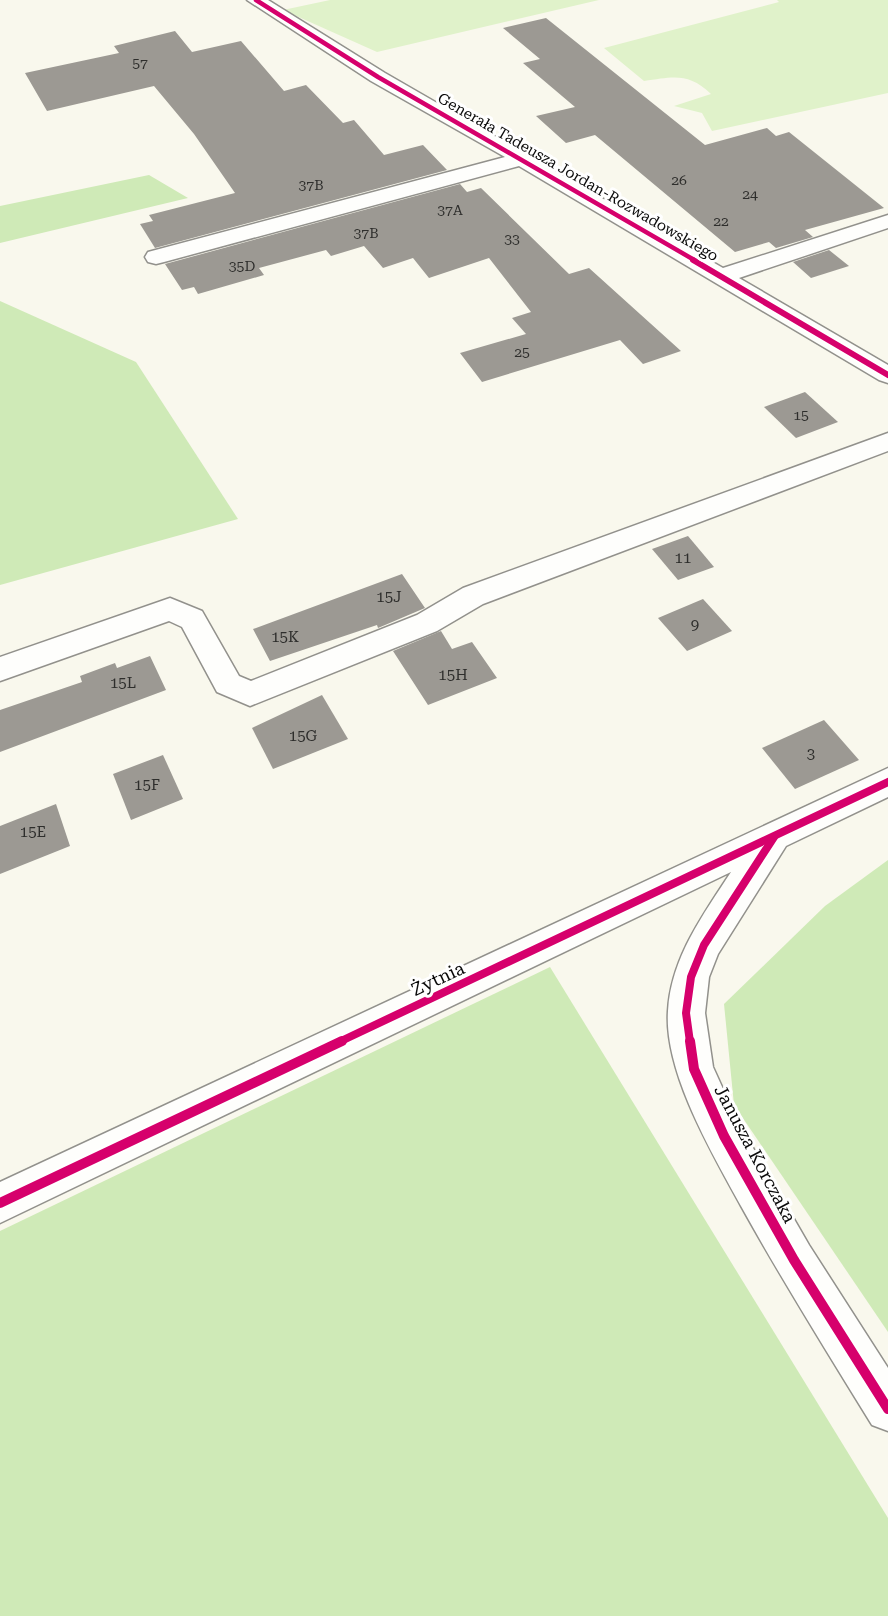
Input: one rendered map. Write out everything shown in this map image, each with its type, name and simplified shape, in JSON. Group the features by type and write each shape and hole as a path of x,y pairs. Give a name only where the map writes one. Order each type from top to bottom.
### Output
{"street":[{"name":"Generała Tadeusza Jordan-Rozwadowskiego","path":"256,0 378,77 522,159 888,375"},
{"path":"156,257 522,159"},
{"path":"722,276 888,221"},
{"path":"0,669 170,609 192,619 228,684 250,694 427,623 473,596 888,442"},
{"name":"Żytnia","path":"0,1203 888,782"},
{"name":"Janusza Korczaka","path":"774,836 704,945 691,977 686,1013 694,1069 724,1136 794,1260 888,1409"}],"green space":[{"path":"330,0 599,0 377,52 283,10"},
{"path":"777,0 888,0 888,93 712,131 702,113 674,106 711,94 703,87 680,78 644,81 604,48 779,2"},
{"path":"149,175 188,198 0,243 0,206"},
{"path":"0,301 136,362 238,519 0,585"},
{"path":"888,860 888,1332 734,1105 724,1004 825,906"},
{"path":"550,967 888,1518 888,1616 0,1616 0,1231"}],"building":[{"path":"546,18 705,145 767,128 776,136 789,132 884,208 805,230 813,237 776,248 769,242 735,252 595,135 566,143 536,116 575,107 523,63 540,59 503,28"},
{"path":"175,31 192,52 241,41 284,91 306,85 343,123 354,120 384,155 423,145 447,170 155,248 140,224 153,221 149,215 235,193 194,134 154,86 47,111 25,73 119,53 114,46"},
{"path":"460,184 467,192 481,188 569,274 589,268 681,351 643,364 620,340 482,382 460,353 526,334 512,318 531,312 489,258 429,278 413,258 383,268 364,246 331,256 326,250 259,268 264,275 198,294 194,287 182,290 165,264"},
{"path":"829,250 849,266 811,278 793,262"},
{"path":"805,392 838,422 796,438 764,407"},
{"path":"688,536 714,567 678,580 652,549"},
{"path":"402,574 425,608 378,628 377,625 270,661 253,629"},
{"path":"703,599 732,631 687,651 658,618"},
{"path":"441,631 452,649 472,642 497,678 428,705 393,651"},
{"path":"150,656 166,690 0,752 0,710 82,682 80,676 115,663 117,668"},
{"path":"322,695 348,739 273,769 252,728"},
{"path":"824,720 859,760 795,789 762,748"},
{"path":"163,755 183,799 131,820 113,774"},
{"path":"56,804 70,846 0,874 0,826"}],"cycle path":[{"path":"256,0 378,77 522,159 888,375"},
{"path":"0,1203 888,782"},
{"path":"774,837 704,945 691,977 686,1013 694,1069 724,1136 794,1260 888,1409"}]}
